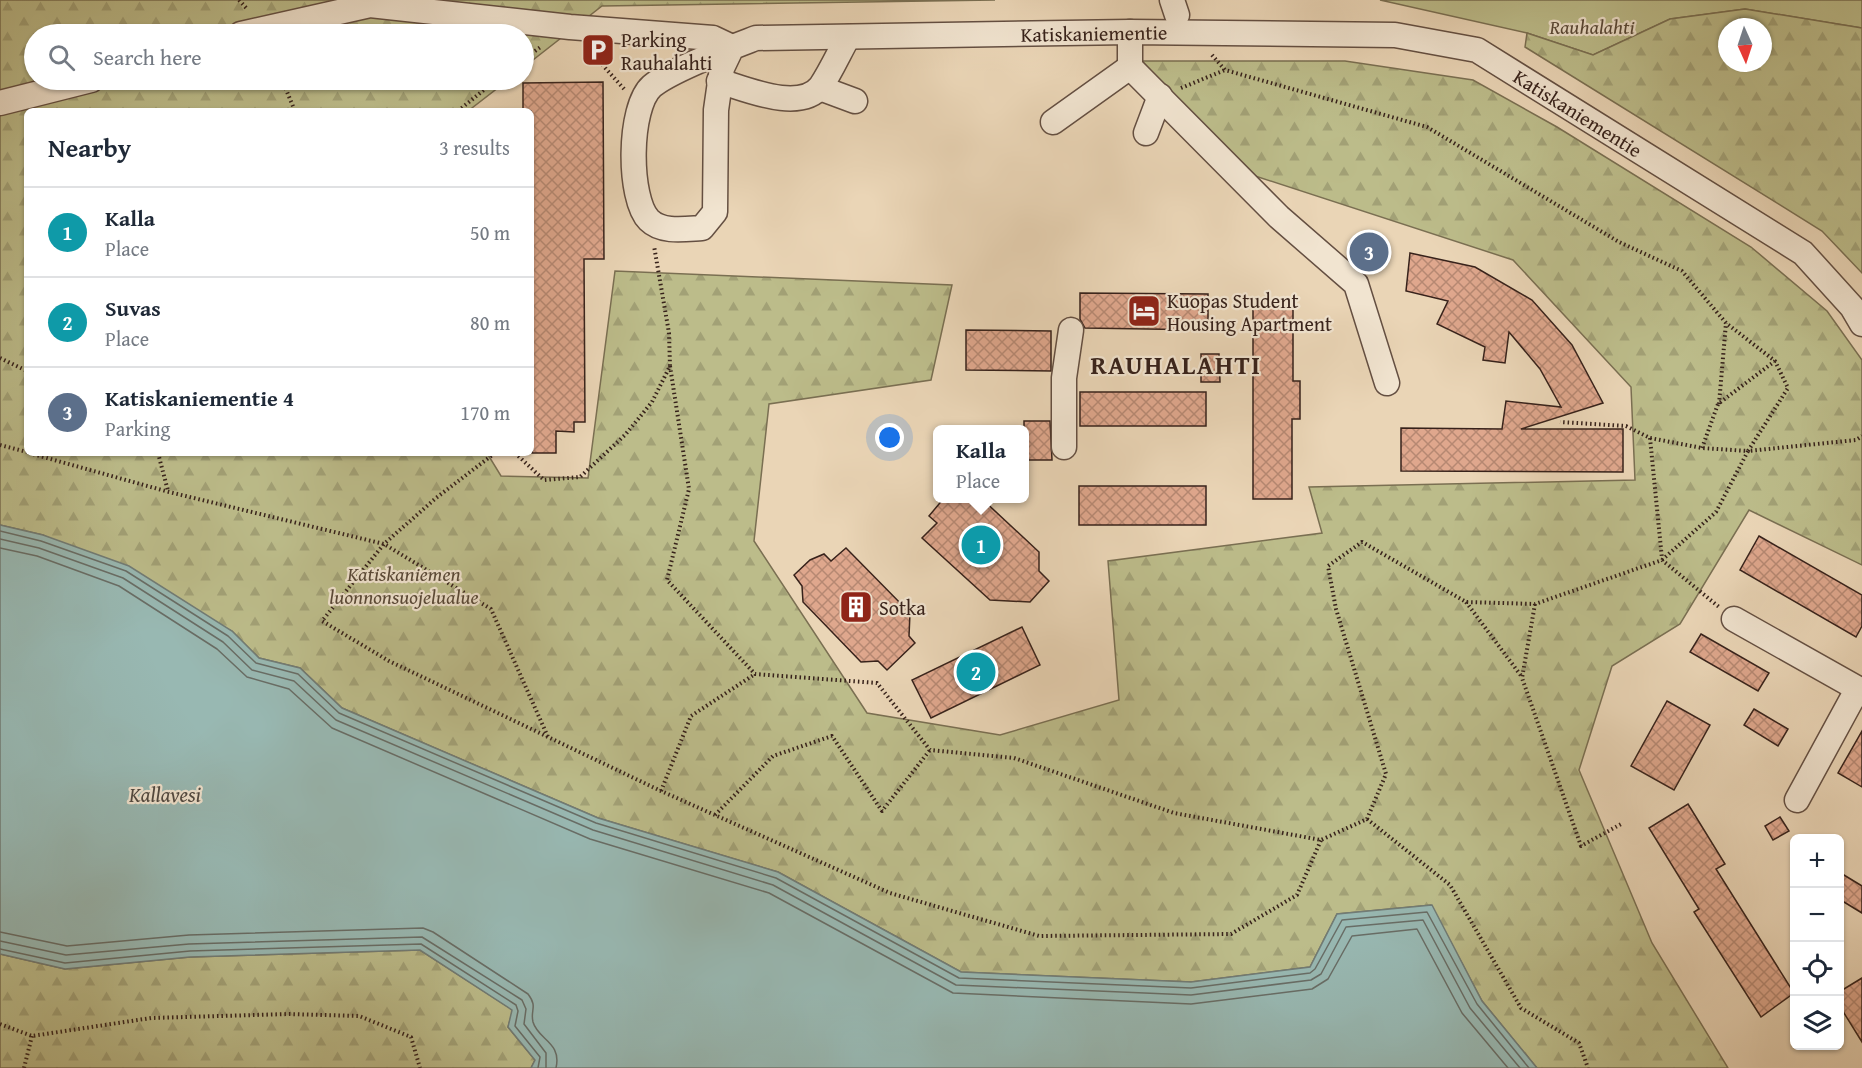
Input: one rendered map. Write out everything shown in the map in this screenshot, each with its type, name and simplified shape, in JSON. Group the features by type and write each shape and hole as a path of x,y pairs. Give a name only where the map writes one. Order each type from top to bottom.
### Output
{"street":[{"path":"286,24 370,5 570,27 713,38 732,47 722,68 716,110 715,212 702,228 672,230 650,221 641,208 632,146 638,106"},
{"path":"1130,32 1130,67 1231,172 1279,218 1356,284 1387,383"},
{"name":"Katiskaniementie","path":"638,106 652,87 732,47 756,38 1130,32 1395,35 1477,50 1803,252 1858,311"},
{"path":"720,81 784,99 804,98 819,88 848,37"},
{"path":"1053,122 1130,67"},
{"path":"819,88 855,100"},
{"path":"0,103 51,90"},
{"path":"1146,133 1160,96"},
{"path":"1064,447 1064,378 1071,330"},
{"path":"1734,619 1862,691 1852,699 1797,800"}],"path":[{"path":"570,27 638,106"},
{"path":"1209,51 1225,70 1427,127 1619,242 1682,271 1726,323 1775,361 1788,388 1748,450 1716,512 1662,560 1535,604 1466,602"},
{"path":"1160,96 1225,70"},
{"path":"287,90 295,108"},
{"path":"462,108 484,90"},
{"path":"650,221 669,333 670,366 689,489 667,580 755,674"},
{"path":"1702,448 1719,404 1726,323"},
{"path":"0,358 24,370"},
{"path":"1719,404 1775,361"},
{"path":"518,456 544,480 580,477 625,435 652,402 670,366"},
{"path":"1560,422 1626,426 1650,438 1702,448 1748,450 1856,440 1862,436"},
{"path":"1650,438 1662,560 1734,619"},
{"path":"0,445 24,452"},
{"path":"39,456 169,492 384,544 490,609 548,737"},
{"path":"159,456 169,492"},
{"path":"491,456 435,498 384,544 322,621 389,661 661,791 890,893 1040,936 1231,934 1297,896 1322,840"},
{"path":"661,791 691,716 755,674 877,683 930,750 1014,758 1174,813 1322,840 1367,819 1386,774 1336,609 1328,566 1362,542 1466,602 1522,678 1581,846 1623,824"},
{"path":"1522,678 1535,604"},
{"path":"715,815 773,756 832,736 882,811 930,750"},
{"path":"1367,819 1450,885 1521,1008 1579,1043 1588,1068"},
{"path":"0,1024 32,1036 151,1018 289,1014 358,1016 411,1037 420,1068"},
{"path":"24,1068 32,1036"}],"green space":[{"name":"Katiskaniemen luonnonsuojelualue","path":"0,0 995,0 602,6 534,59 534,24 24,24 24,90 495,90 472,108 24,108 24,456 489,456 501,476 588,478 615,271 952,285 931,380 769,404 754,541 867,713 1000,735 1119,700 1108,561 1322,533 1309,487 1635,480 1631,387 1513,260 1243,172 1142,61 1345,61 1473,80 1557,127 1751,247 1827,311 1862,360 1862,565 1749,510 1680,624 1612,666 1579,770 1652,943 1728,1068 1537,1068 1482,1001 1431,905 1337,914 1310,967 1191,982 961,972 778,872 598,818 342,708 300,668 259,658 232,631 43,535 0,525"},
{"name":"Rauhalahti","path":"1380,0 1862,0 1862,28 1745,9 1670,19 1593,55 1527,33"},
{"path":"1745,9 1862,28 1862,273 1822,231 1525,47 1527,33 1593,55 1670,19"},
{"path":"420,950 513,1010 508,1027 535,1060 531,1068 0,1068 0,954 65,969 190,957"}],"water":[{"name":"Kallavesi","path":"0,525 43,535 129,566 232,631 259,658 300,668 342,708 598,818 778,872 961,972 1191,982 1310,967 1337,914 1432,905 1482,1001 1537,1068 531,1068 535,1060 508,1027 512,1010 420,950 190,957 65,969 0,954"}],"building":[{"path":"603,82 604,259 584,259 585,422 574,422 574,432 556,431 556,453 534,453 534,108 523,108 523,90 534,90 534,83"},
{"path":"1410,253 1475,267 1532,300 1572,345 1603,403 1521,429 1623,429 1623,472 1401,471 1401,428 1502,429 1506,401 1561,407 1540,369 1509,332 1505,363 1483,360 1485,347 1437,324 1448,301 1406,291"},
{"name":"Kuopas Student Housing Apartment","path":"1080,293 1208,294 1208,330 1085,328 1080,319"},
{"path":"1253,300 1293,300 1293,381 1300,381 1300,419 1292,419 1292,499 1253,499"},
{"path":"966,330 1051,331 1051,371 966,370"},
{"path":"1201,354 1219,354 1220,382 1201,382"},
{"path":"1080,392 1206,392 1206,426 1080,426"},
{"path":"1024,421 1050,421 1052,460 1029,460 1029,425 1024,425"},
{"path":"1079,486 1206,486 1206,525 1079,525"},
{"path":"940,503 986,503 1039,552 1039,571 1049,581 1030,602 990,600 922,538 937,523 929,516"},
{"path":"1759,536 1862,595 1862,626 1856,637 1740,570"},
{"name":"Sotka","path":"846,548 910,613 909,636 915,643 887,670 878,661 861,662 803,602 802,586 794,575 810,560 824,554 831,561"},
{"path":"1022,627 1040,665 931,718 912,680"},
{"path":"1701,634 1769,673 1758,691 1690,652"},
{"path":"1667,701 1710,725 1674,790 1631,766"},
{"path":"1754,709 1788,729 1778,746 1744,725"},
{"path":"1862,731 1862,787 1838,773"},
{"path":"1688,804 1725,864 1716,869 1790,987 1790,996 1761,1017 1694,912 1699,909 1649,828"},
{"path":"1780,817 1789,831 1773,840 1765,826"},
{"path":"1844,875 1862,886 1862,913 1844,902"},
{"path":"1862,978 1862,1042 1844,1013 1844,989"}],"place":[{"name":"Parking Rauhalahti","path":"598,50"},
{"name":"Katiskaniementie 4","path":"1369,252"},
{"name":"Kuopas Student Housing Apartment","path":"1144,311"},
{"name":"Kalla","path":"981,545"},
{"name":"Sotka","path":"856,607"},
{"name":"Suvas","path":"976,672"}],"district":[{"name":"RAUHALAHTI","path":"1176,364"}]}
